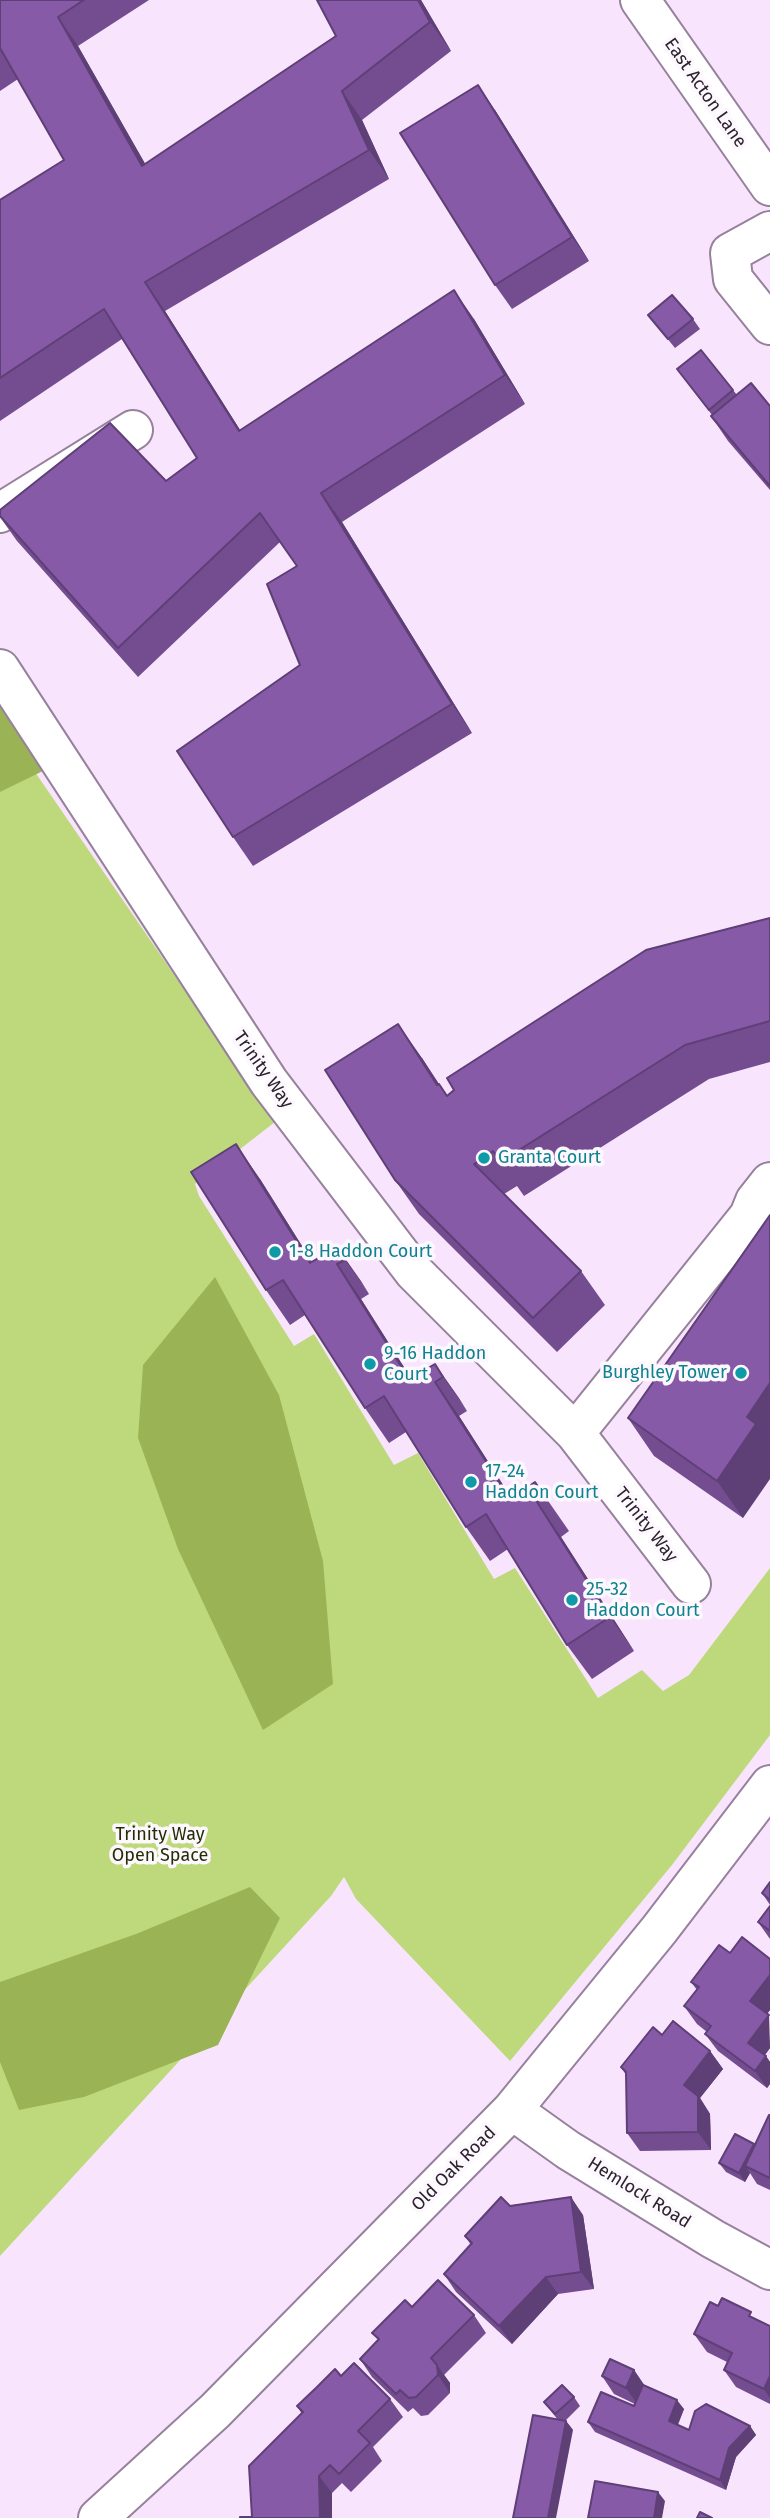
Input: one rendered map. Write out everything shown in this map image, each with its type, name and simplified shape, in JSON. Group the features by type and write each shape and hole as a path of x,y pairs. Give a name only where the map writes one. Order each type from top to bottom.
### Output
{"street":[{"name":"East Acton Lane","path":"640,0 770,186"},
{"path":"770,231 730,253 733,279 770,325"},
{"path":"0,513 133,430"},
{"name":"Trinity Way","path":"0,669 269,1082 414,1272 575,1433 691,1584"},
{"path":"575,1433 749,1216 755,1201 770,1182"},
{"name":"Old Oak Road","path":"98,2518 215,2411 512,2110 659,1930 770,1784"},
{"name":"Hemlock Road","path":"512,2110 568,2150 713,2239 770,2270"}],"green space":[{"path":"0,691 51,767 0,792"},
{"name":"Trinity Way Open Space","path":"0,721 275,1122 195,1184 199,1196 294,1346 314,1334 394,1465 418,1453 494,1579 515,1568 598,1698 642,1670 663,1691 689,1675 770,1568 770,1735 672,1865 510,2061 356,1899 344,1877 331,1896 0,2256"},
{"path":"215,1277 279,1395 323,1561 333,1684 263,1730 178,1549 138,1438 143,1365"},
{"path":"250,1887 280,1918 218,2045 84,2097 19,2110 0,2062 0,1982 136,1934"}],"building":[{"path":"0,0 84,0 58,17 142,166 336,36 317,0 418,0 430,22 342,91 369,150 145,282 239,431 454,290 505,375 321,493 452,704 233,837 177,751 300,665 267,584 297,566 260,513 118,648 0,516 0,510 110,423 166,481 197,458 104,309 0,378 0,200 64,160 0,48"},
{"path":"478,85 572,237 495,285 400,133"},
{"path":"672,295 693,319 668,339 648,315"},
{"path":"701,350 733,390 709,410 677,369"},
{"path":"751,383 770,406 770,486 711,416"},
{"name":"Granta Court","path":"770,918 770,1021 685,1045 500,1162 493,1151 474,1164 581,1271 533,1318 395,1180 325,1070 398,1024 447,1096 454,1090 447,1078 646,950"},
{"path":"236,1144 310,1263 337,1247 345,1260 337,1264 409,1379 435,1364 443,1377 435,1382 510,1499 535,1482 545,1497 537,1502 610,1617 567,1645 486,1514 466,1527 384,1396 365,1408 283,1280 266,1290 191,1172"},
{"path":"770,1215 770,1383 747,1417 756,1424 717,1481 628,1418"},
{"path":"770,1882 770,1900 762,1893"},
{"path":"770,1906 770,1931 758,1922"},
{"path":"742,1937 770,1959 770,1975 750,2001 769,2015 748,2043 766,2056 755,2071 705,2034 711,2026 684,2006 699,1987 691,1982 719,1945 730,1953"},
{"path":"673,2021 710,2051 684,2085 698,2096 698,2132 627,2133 626,2072 621,2067 653,2027 662,2035"},
{"path":"770,2115 770,2178 745,2166"},
{"path":"735,2134 754,2144 739,2173 719,2163"},
{"path":"501,2197 510,2206 571,2197 581,2272 546,2277 499,2326 444,2274 472,2243 465,2236"},
{"path":"438,2280 474,2315 431,2358 437,2365 438,2375 416,2397 409,2398 400,2390 396,2394 360,2359 379,2339 372,2333 405,2300 412,2307"},
{"path":"722,2298 751,2312 749,2316 770,2326 770,2376 764,2389 724,2370 732,2353 694,2334 710,2302 718,2306"},
{"path":"610,2359 634,2370 626,2388 602,2376"},
{"path":"354,2363 390,2399 358,2431 370,2443 339,2474 330,2465 319,2476 320,2518 240,2518 252,2517 249,2466 303,2412 297,2406 335,2369 341,2376"},
{"path":"562,2385 574,2397 555,2414 544,2402"},
{"path":"643,2385 677,2400 669,2421 689,2430 695,2411 706,2404 750,2426 729,2448 720,2480 588,2422 601,2392 634,2406"},
{"path":"533,2415 566,2421 548,2518 513,2518"},
{"path":"595,2481 658,2492 654,2518 588,2518"},
{"path":"700,2512 712,2518 697,2518"}],"place":[{"name":"Granta Court","path":"484,1158"},
{"name":"1-8 Haddon Court","path":"275,1252"},
{"name":"9-16 Haddon Court","path":"370,1364"},
{"name":"Burghley Tower","path":"741,1373"},
{"name":"17-24 Haddon Court","path":"471,1482"},
{"name":"25-32 Haddon Court","path":"572,1600"}]}
